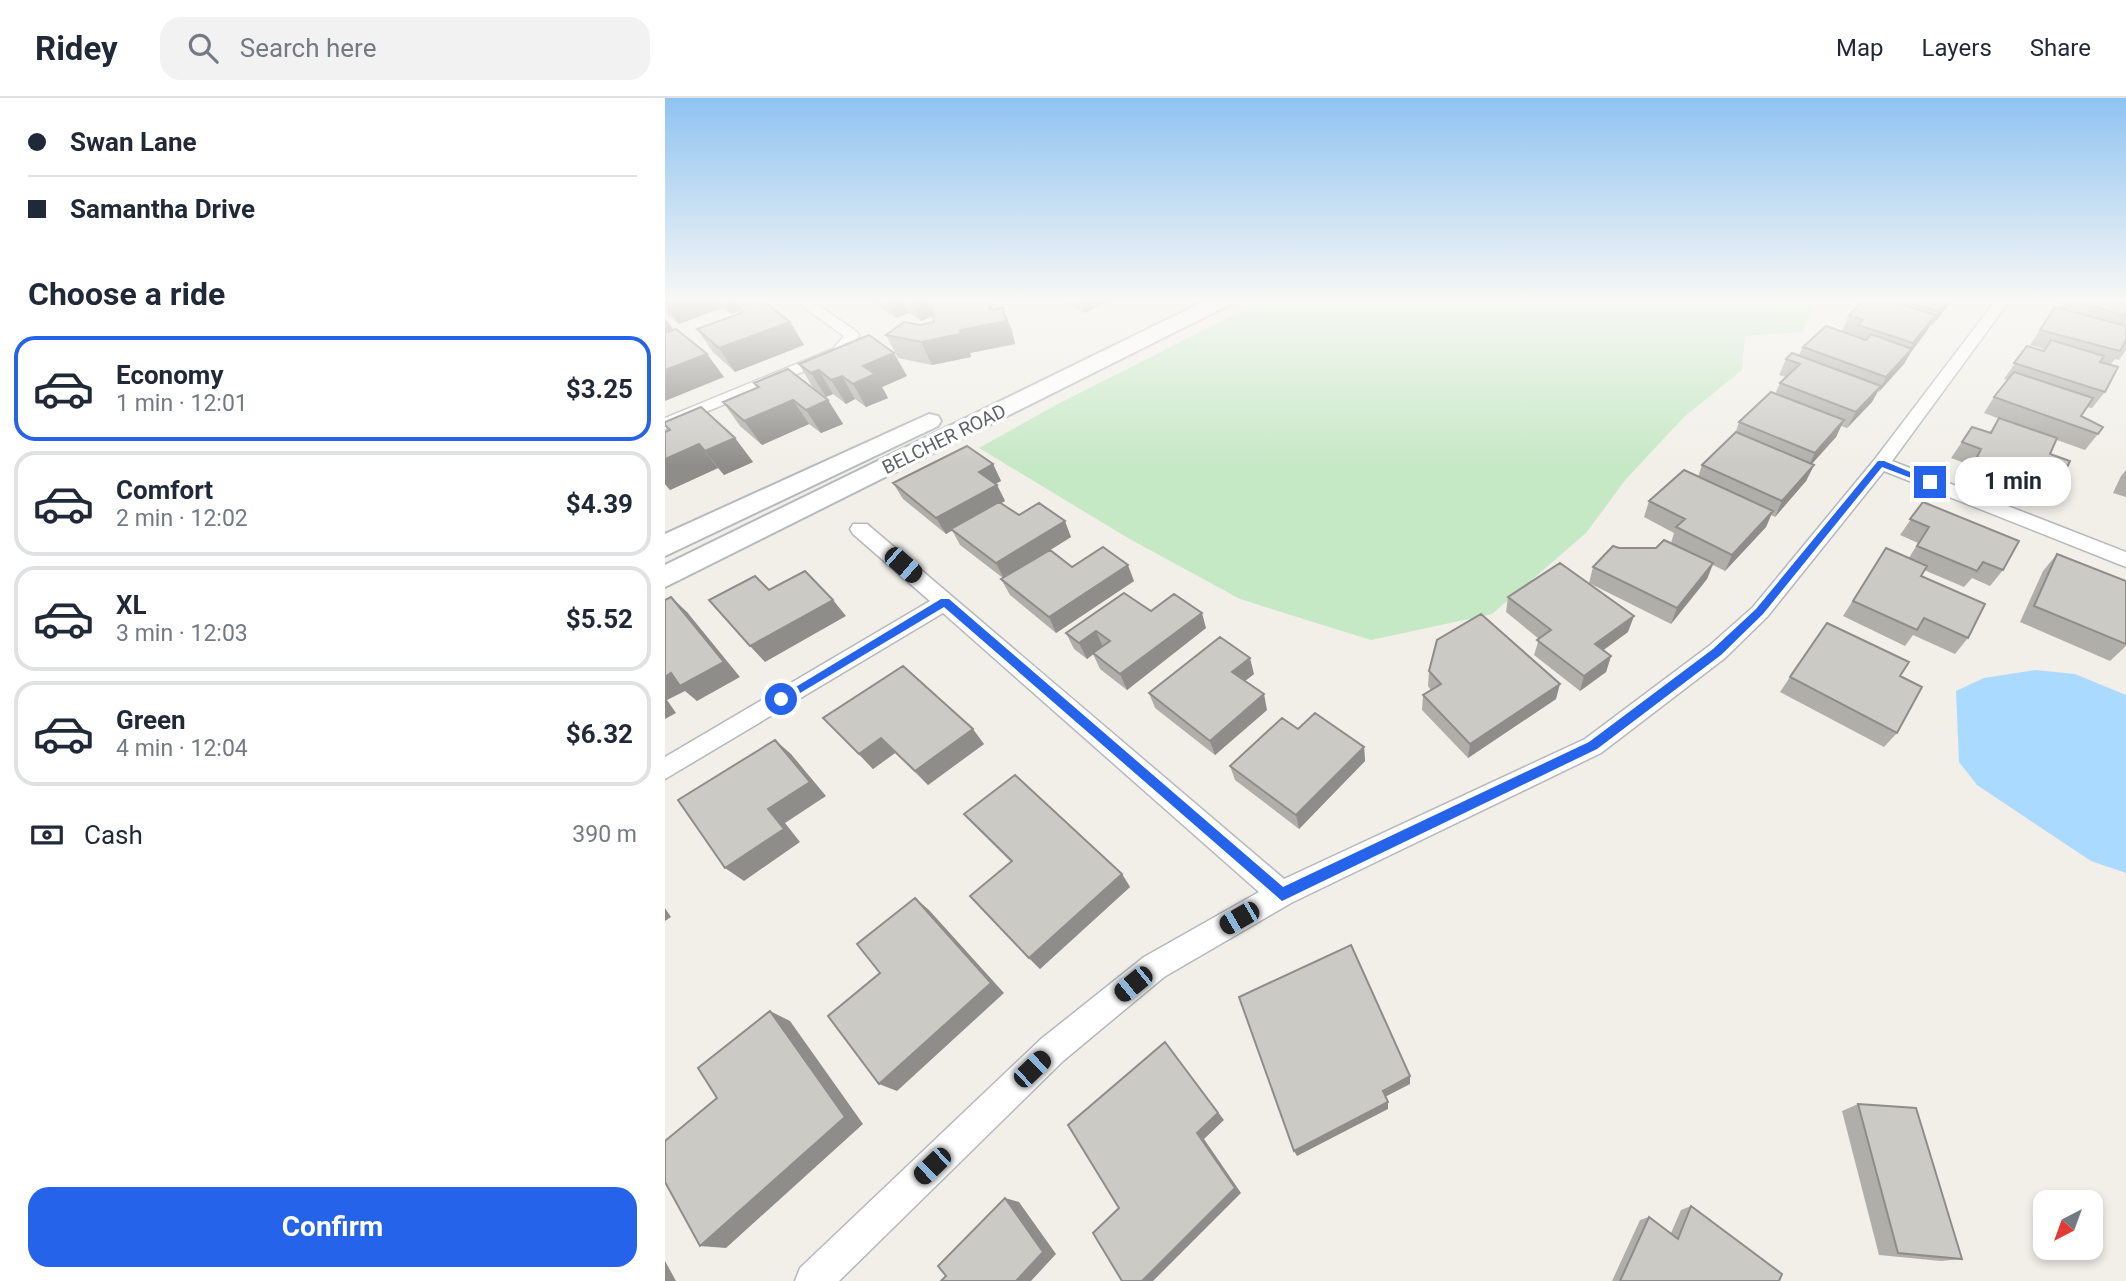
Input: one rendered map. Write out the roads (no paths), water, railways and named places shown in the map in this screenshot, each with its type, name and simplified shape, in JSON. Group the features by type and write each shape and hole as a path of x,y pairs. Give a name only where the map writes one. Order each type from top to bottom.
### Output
{"main road":[{"name":"BELCHER ROAD","path":"665,547 1068,355"},
{"name":"BELCHER ROAD","path":"665,577 1113,355"}],"street":[{"path":"665,424 830,355"},
{"path":"813,1281 1052,1050 1154,967 1282,894 1593,746 1717,652 1760,612 1881,463 1962,355"},
{"path":"1881,463 2126,560"},
{"path":"860,529 1282,894"},
{"path":"665,769 945,602"}],"water":[{"path":"2035,670 2075,674 2126,695 2126,873 2091,861 1977,785 1959,762 1956,691 1984,678"}]}
